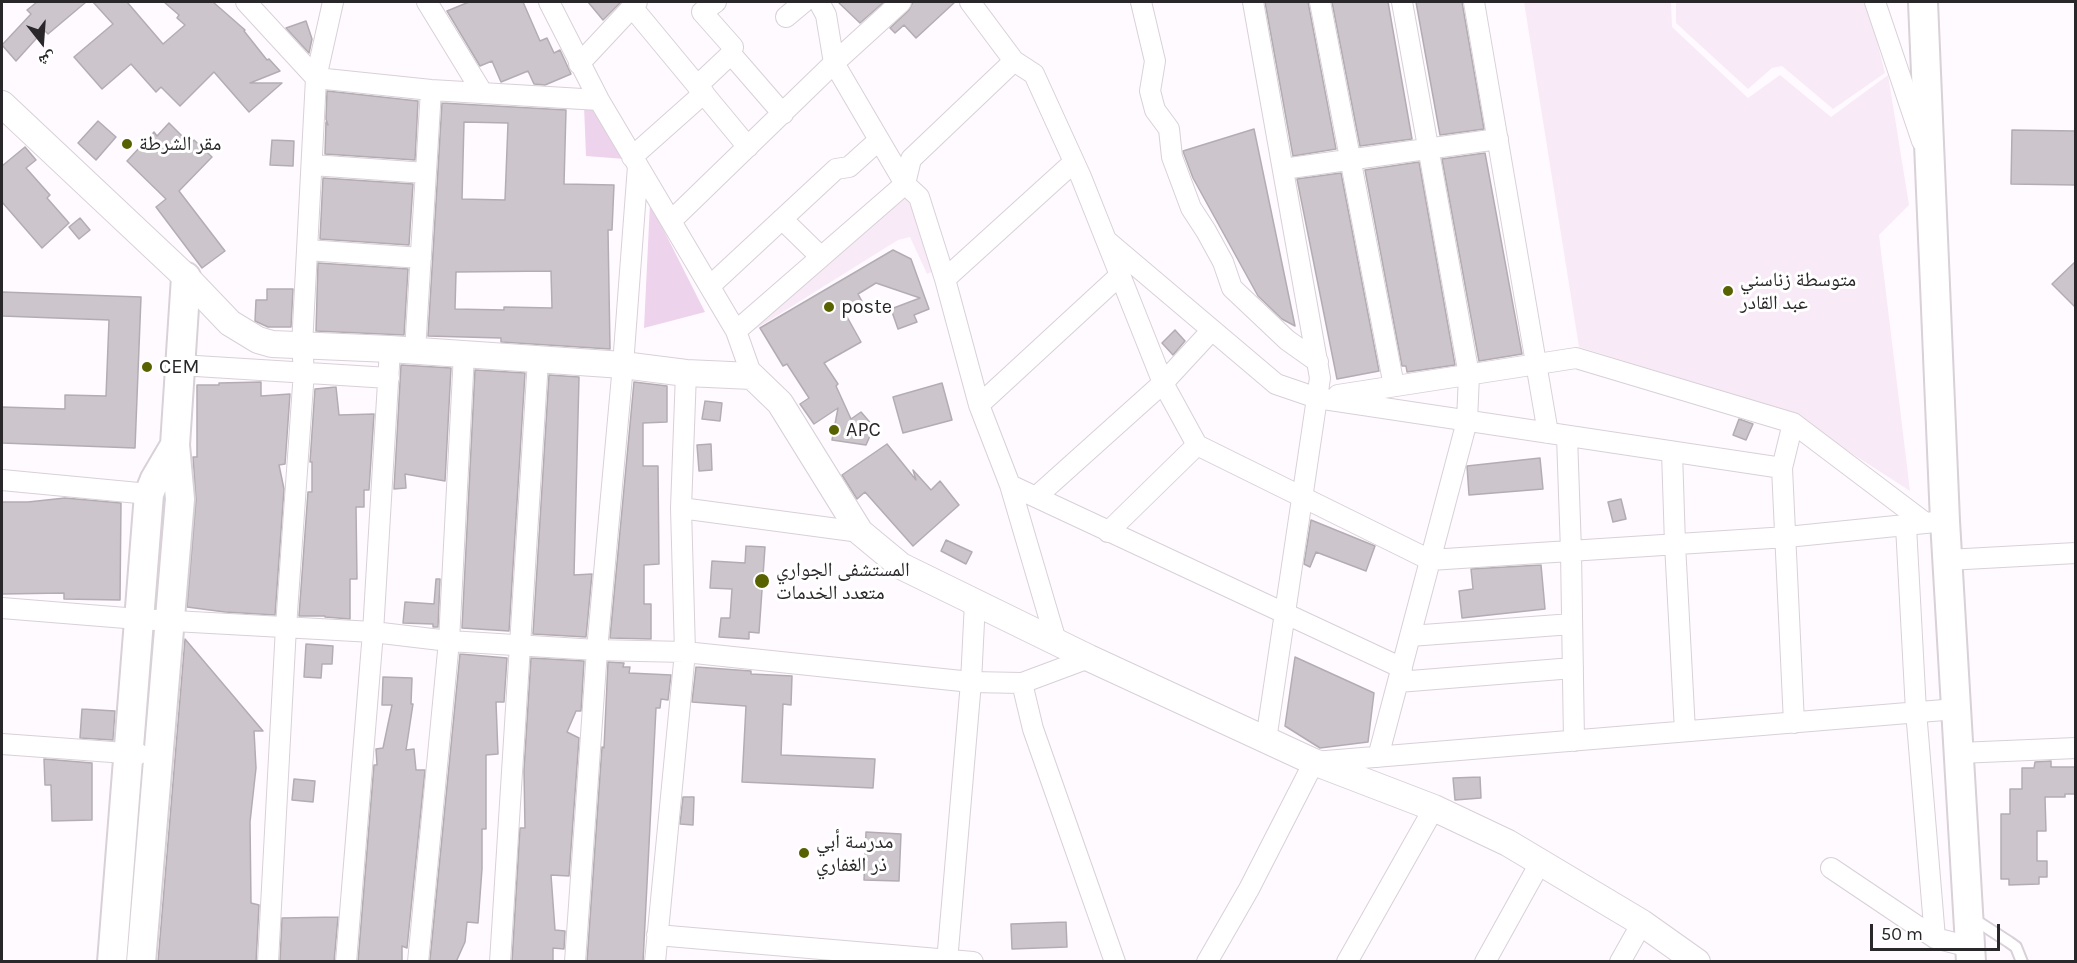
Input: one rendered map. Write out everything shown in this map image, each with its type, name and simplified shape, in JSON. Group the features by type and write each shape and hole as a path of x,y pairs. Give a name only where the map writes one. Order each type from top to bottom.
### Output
{"main road":[{"path":"1923,2 1930,167 1925,523 1947,560 1970,954"},
{"path":"141,962 180,499 175,445 186,277"},
{"path":"112,962 149,494 154,479 175,445"}],"street":[{"path":"246,2 316,78 431,90 599,100"},
{"path":"268,962 286,627 304,371 302,346 316,78 333,2"},
{"path":"427,2 482,92"},
{"path":"549,2 599,100 736,331 752,376 780,403 861,532 901,566 1089,658 1314,762 1434,808 1508,843 1642,923 1697,962"},
{"path":"575,962 597,651 623,365 635,161 731,54 733,47 702,12 716,2"},
{"path":"786,17 804,2"},
{"path":"819,2 826,15 834,63 905,184 919,197 945,279 979,405 1010,485 1056,641"},
{"path":"672,220 834,63 901,2"},
{"path":"970,2 1014,61 1034,74 1074,162 1163,383 1197,445 1430,560 1786,537 1925,523"},
{"path":"1141,2 1155,60 1150,91 1155,110 1169,129 1172,157 1191,208 1223,262 1232,288 1287,340 1318,362"},
{"path":"1253,2 1320,378 1266,740"},
{"path":"1320,2 1394,386"},
{"path":"1378,757 1467,421 1469,375 1402,2"},
{"path":"1474,2 1536,365 1558,435 1571,551 1574,741"},
{"path":"1875,2 1930,167"},
{"path":"579,64 634,4 748,147"},
{"path":"731,54 783,114"},
{"path":"736,331 905,184 911,159 1014,61"},
{"path":"346,962 373,632 389,378 403,350 421,258 431,90"},
{"path":"2,104 186,277 230,323 258,340 272,344 464,354 623,365 686,373 752,376"},
{"path":"1283,170 1498,139"},
{"path":"710,286 836,169 849,167 879,140"},
{"path":"945,279 1074,162"},
{"path":"312,165 426,173"},
{"path":"782,219 821,257"},
{"path":"1106,241 1276,384 1317,398 1782,468"},
{"path":"307,250 421,258"},
{"path":"979,405 1119,276"},
{"path":"1036,497 1163,383 1212,330"},
{"path":"418,962 449,641 464,354"},
{"path":"1317,398 1576,358 1792,423 1925,523"},
{"path":"500,962 538,360"},
{"path":"180,365 389,378"},
{"path":"655,962 685,652 681,508 686,373"},
{"path":"1792,423 1782,468 1794,723"},
{"path":"1108,532 1197,445"},
{"path":"1672,452 1685,732"},
{"path":"2,480 149,494"},
{"path":"1010,485 1284,614 1400,675 1573,668"},
{"path":"681,508 861,532"},
{"path":"1925,523 1916,711 1935,938"},
{"path":"1947,560 2076,554"},
{"path":"947,960 971,682 975,602"},
{"path":"2,608 138,619 373,632 449,641 597,651 685,652 971,682 1022,683 1089,658"},
{"path":"1410,636 1572,624"},
{"path":"1022,683 1033,729 1115,962"},
{"path":"1314,762 1956,709"},
{"path":"2,744 158,755"},
{"path":"1959,753 2076,748"},
{"path":"1207,962 1249,889 1314,762"},
{"path":"1347,962 1434,808"},
{"path":"1485,962 1540,863"},
{"path":"1831,868 1935,938 1970,954"},
{"path":"1620,962 1642,923"},
{"path":"657,935 973,962"}],"lane":[{"path":"1968,916 2016,947 2022,962"}],"shaded area":[{"name":"متوسطة زناسني عبد القادر","path":"1524,2 1671,2 1672,27 1748,98 1780,75 1831,117 1888,75 1909,205 1879,235 1910,491 1786,411 1579,347"},
{"path":"1676,2 1867,2 1885,73 1833,109 1782,66 1772,68 1748,89 1676,23"},
{"path":"584,106 596,106 625,159 586,156"},
{"path":"902,192 922,223 936,270 927,274 910,237 898,240 754,330 749,324"},
{"path":"650,203 705,312 644,328"}],"building":[{"path":"37,2 86,2 48,34 44,30 16,61 2,45 31,14 27,10"},
{"path":"93,2 127,2 163,44 185,25 177,18 179,15 164,2 213,2 245,30 267,60 269,59 280,71 250,83 282,83 249,112 214,72 180,106 161,87 156,92 131,64 102,89 74,57 113,24"},
{"path":"469,2 523,2 540,41 547,38 554,53 560,50 571,74 545,85 534,84 528,71 501,82 492,61 480,66 447,11"},
{"path":"588,2 621,2 603,20"},
{"path":"838,2 884,2 860,23"},
{"path":"913,2 955,2 916,38 904,25 895,33 890,28 909,10"},
{"path":"1265,2 1308,2 1336,149 1293,156"},
{"path":"1332,2 1388,2 1412,139 1360,146"},
{"path":"1416,2 1462,2 1484,129 1440,135"},
{"path":"306,21 312,39 309,53 286,28"},
{"path":"327,91 418,101 415,160 325,154 326,122 328,125 326,119"},
{"path":"442,103 566,110 564,184 614,185 612,230 608,230 610,349 501,342 501,338 428,336","holes":["464,122 508,123 505,200 462,199","551,271 552,308 455,309 456,272"]},
{"path":"98,121 116,137 96,160 78,143"},
{"path":"169,123 190,144 194,140 212,157 179,191 225,251 202,268 156,207 166,199 127,161 154,132 157,136"},
{"path":"1254,129 1295,326 1282,319 1258,296 1193,178 1183,151"},
{"path":"2012,130 2076,131 2076,185 2011,184"},
{"path":"272,140 294,141 293,166 270,165"},
{"path":"25,147 36,160 26,168 50,195 47,198 69,223 42,248 2,202 2,166"},
{"path":"1485,153 1522,354 1479,361 1442,159"},
{"path":"1419,162 1455,365 1407,372 1406,366 1402,366 1365,170"},
{"path":"1341,173 1379,371 1337,379 1297,179"},
{"path":"323,178 413,184 409,245 320,239"},
{"path":"80,218 90,230 79,239 69,227"},
{"name":"poste","path":"893,250 911,259 929,309 914,315 917,322 898,329 891,309 920,298 876,283 858,294 864,305 846,315 861,342 824,363 838,384 836,386 851,419 861,412 874,427 866,445 832,440 838,408 814,424 800,404 809,398 787,364 783,366 760,328"},
{"path":"2076,261 2076,308 2052,284"},
{"path":"318,263 408,269 404,335 316,331"},
{"path":"267,289 293,289 291,327 268,327 255,321 256,300 267,300"},
{"path":"2,292 141,297 135,448 2,443 2,407 65,409 65,395 106,396 109,320 2,316"},
{"path":"1175,330 1185,341 1173,355 1162,343"},
{"path":"401,365 451,368 445,481 405,474 406,488 394,489"},
{"path":"475,370 525,373 509,631 462,628"},
{"path":"549,375 579,377 574,575 592,574 586,637 533,634"},
{"path":"261,382 261,396 290,394 285,464 279,465 284,489 275,615 187,607 196,500 193,457 197,457 197,385"},
{"path":"634,382 667,386 667,422 643,423 643,466 658,466 659,564 644,565 644,604 651,604 651,639 610,638"},
{"path":"942,383 952,420 903,433 893,397"},
{"path":"336,387 339,415 374,414 369,490 364,490 364,507 356,507 357,579 350,579 350,619 299,616 308,492 312,492 312,462 310,462 315,389"},
{"path":"705,401 722,403 720,421 702,419"},
{"path":"1739,419 1753,424 1746,440 1733,435"},
{"path":"711,444 712,470 699,471 697,445"},
{"path":"887,444 916,480 913,470 931,490 940,481 959,505 913,546 865,492 857,499 842,475"},
{"path":"1540,458 1543,489 1469,495 1467,466"},
{"path":"65,498 121,503 120,600 64,599 64,593 2,594 2,502"},
{"path":"1621,499 1626,519 1613,522 1608,502"},
{"path":"1311,520 1375,546 1366,571 1316,552 1310,567 1304,564"},
{"path":"946,540 972,552 966,564 941,551"},
{"path":"746,546 765,547 759,633 749,632 749,639 719,637 721,618 730,618 732,589 710,588 712,561 745,563"},
{"path":"1541,565 1545,609 1462,618 1459,591 1473,589 1471,569"},
{"path":"436,579 440,579 438,627 433,627 433,624 403,623 405,602 434,604"},
{"path":"185,639 263,731 254,731 256,768 250,822 251,903 259,905 256,962 158,962"},
{"path":"306,644 333,646 332,664 322,664 321,678 304,677"},
{"path":"460,654 507,658 504,702 496,702 498,754 486,755 486,829 482,829 478,923 467,922 465,942 456,962 433,962 430,960"},
{"path":"1295,657 1374,693 1368,742 1320,748 1285,726"},
{"path":"531,658 584,661 581,711 576,711 567,732 579,738 569,876 551,875 555,930 565,931 564,949 553,948 553,962 512,962 520,828 525,828 524,770"},
{"path":"608,662 624,663 623,667 630,667 629,673 671,675 668,700 661,699 660,708 656,708 643,962 587,962 602,747 604,748"},
{"path":"696,667 751,671 751,674 792,676 791,705 783,704 781,755 875,759 873,788 742,782 746,706 692,702"},
{"path":"383,677 412,678 411,704 413,704 406,750 414,749 416,770 425,770 407,948 402,946 402,962 358,962 374,765 377,765 376,749 383,748 392,705 382,705"},
{"path":"82,709 115,711 113,740 80,738"},
{"path":"44,759 92,763 92,820 52,821 51,785 45,785"},
{"path":"2051,761 2051,767 2076,767 2076,794 2065,794 2065,797 2045,797 2046,831 2037,831 2037,861 2047,861 2047,877 2039,877 2039,884 2009,885 2009,879 2001,879 2001,814 2010,814 2010,789 2022,789 2022,768 2034,768 2035,762"},
{"path":"1480,777 1481,798 1455,800 1453,778"},
{"path":"294,779 315,781 313,802 292,800"},
{"path":"683,797 694,797 693,825 680,824"},
{"path":"866,832 901,834 899,881 864,880"},
{"path":"338,917 334,962 280,962 282,918"},
{"path":"1066,922 1067,947 1012,949 1011,924"}],"place":[{"name":"مقر الشرطة","path":"127,144"},
{"name":"متوسطة زناسني عبد القادر","path":"1728,291"},
{"name":"poste","path":"829,307"},
{"name":"CEM","path":"147,367"},
{"name":"APC","path":"834,430"},
{"name":"المستشفى الجواري متعدد الخدمات","path":"762,581"},
{"name":"مدرسة أبي ذر الغفاري","path":"804,853"}]}
